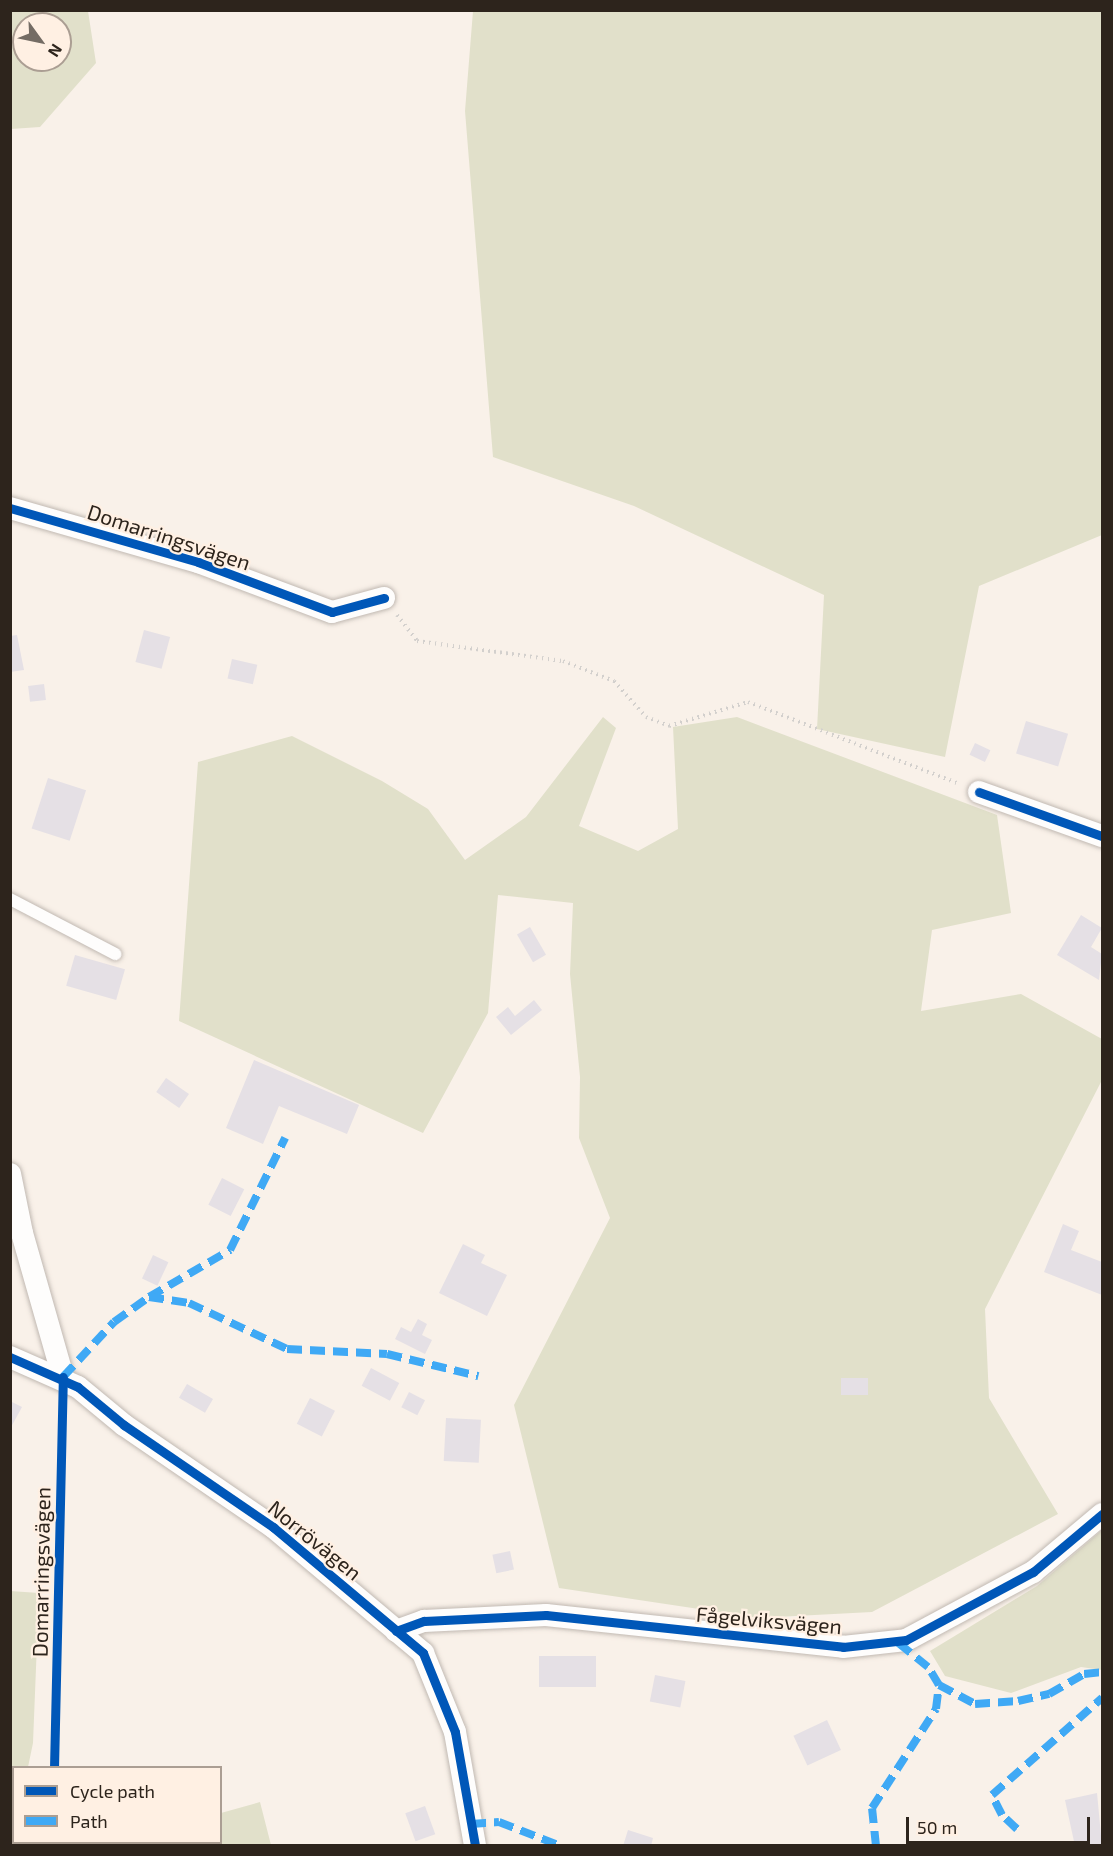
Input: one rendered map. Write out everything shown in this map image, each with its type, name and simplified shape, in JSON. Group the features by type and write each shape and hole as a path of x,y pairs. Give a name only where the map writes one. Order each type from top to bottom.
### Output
{"street":[{"name":"Domarringsvägen","path":"10,508 198,562 332,612 384,598"},
{"path":"979,792 1102,836"},
{"path":"10,1174 22,1233 63,1377"},
{"name":"Norrövägen","path":"10,1357 63,1377 124,1425 273,1527 423,1653 455,1732 475,1845"},
{"name":"Fågelviksvägen","path":"396,1631 424,1621 546,1615 843,1647 906,1640 1033,1572 1102,1514"}],"lane":[{"path":"10,899 115,954"}],"path":[{"path":"384,598 417,641 563,661 614,681 646,717 669,726 748,702 979,792"}],"green space":[{"path":"11,10 88,11 96,63 40,127 11,129"},
{"path":"473,11 1102,11 1102,535 979,586 945,757 817,729 824,595 634,506 493,457 465,111"},
{"path":"603,717 616,728 579,826 638,851 678,829 673,727 737,717 997,815 1011,913 932,930 921,1011 1021,994 1102,1039 1102,1080 985,1309 989,1398 1058,1514 872,1612 759,1618 559,1588 514,1405 610,1218 579,1138 580,1077 570,974 573,903 498,895 488,1013 423,1133 179,1021 198,762 292,736 382,781 428,809 465,860 526,817"},
{"path":"1102,1530 1102,1670 1081,1667 1011,1693 945,1676 930,1651 1037,1586"},
{"path":"10,1591 39,1593 33,1743 28,1766 12,1766 12,1846"},
{"path":"260,1802 271,1845 222,1844 222,1813"}],"building":[{"path":"144,630 170,637 162,669 135,662"},
{"path":"17,635 24,670 10,672 10,636"},
{"path":"232,659 257,665 253,684 228,678"},
{"path":"44,684 46,700 30,702 28,686"},
{"path":"1026,721 1068,734 1058,766 1016,754"},
{"path":"975,743 990,750 985,762 970,755"},
{"path":"48,778 86,790 70,841 32,828"},
{"path":"1081,915 1102,928 1091,947 1102,954 1099,980 1057,955"},
{"path":"530,927 546,955 533,962 517,934"},
{"path":"75,955 125,969 116,1000 66,986"},
{"path":"534,1000 542,1010 511,1035 496,1017 508,1007 515,1016"},
{"path":"254,1060 359,1105 347,1134 279,1106 263,1144 226,1128"},
{"path":"166,1078 189,1094 179,1108 156,1092"},
{"path":"222,1178 244,1189 231,1216 208,1205"},
{"path":"1063,1224 1079,1231 1071,1250 1102,1262 1102,1295 1044,1272"},
{"path":"463,1244 485,1255 481,1263 507,1275 487,1316 439,1293"},
{"path":"153,1255 168,1262 157,1286 142,1279"},
{"path":"418,1319 427,1324 422,1335 432,1340 425,1354 395,1339 401,1327 411,1332"},
{"path":"371,1368 399,1383 390,1401 362,1386"},
{"path":"841,1378 868,1378 868,1395 841,1395"},
{"path":"187,1384 213,1399 205,1413 179,1398"},
{"path":"409,1392 425,1400 417,1415 401,1407"},
{"path":"310,1398 335,1411 322,1437 297,1424"},
{"path":"10,1401 22,1407 10,1429"},
{"path":"446,1418 481,1420 479,1463 444,1461"},
{"path":"510,1551 514,1570 496,1573 492,1555"},
{"path":"539,1656 596,1656 596,1687 539,1687"},
{"path":"655,1675 685,1681 680,1707 650,1702"},
{"path":"827,1720 841,1750 807,1766 793,1736"},
{"path":"1097,1793 1102,1846 1075,1846 1065,1800"},
{"path":"425,1806 435,1834 416,1841 405,1813"},
{"path":"628,1830 653,1838 651,1846 623,1846"}],"marked path":[{"path":"149,1297 230,1250 285,1138"},
{"path":"63,1377 114,1322 149,1297 189,1303 287,1349 387,1354 478,1376"},
{"path":"876,1846 872,1808 936,1709 939,1685 928,1667 896,1641"},
{"path":"939,1685 975,1704 1018,1701 1049,1694 1084,1674 1102,1672"},
{"path":"1017,1829 1002,1815 992,1795 1102,1698"},
{"path":"471,1824 499,1822 561,1846"}],"cycle path":[{"path":"10,508 198,562 332,612 384,598"},
{"path":"979,792 1102,836"},
{"path":"10,1357 78,1387 124,1425 273,1527 423,1653 455,1732 475,1846"},
{"path":"54,1766 63,1377"},
{"path":"396,1631 424,1621 546,1615 843,1647 906,1640 1033,1572 1102,1514"}]}
